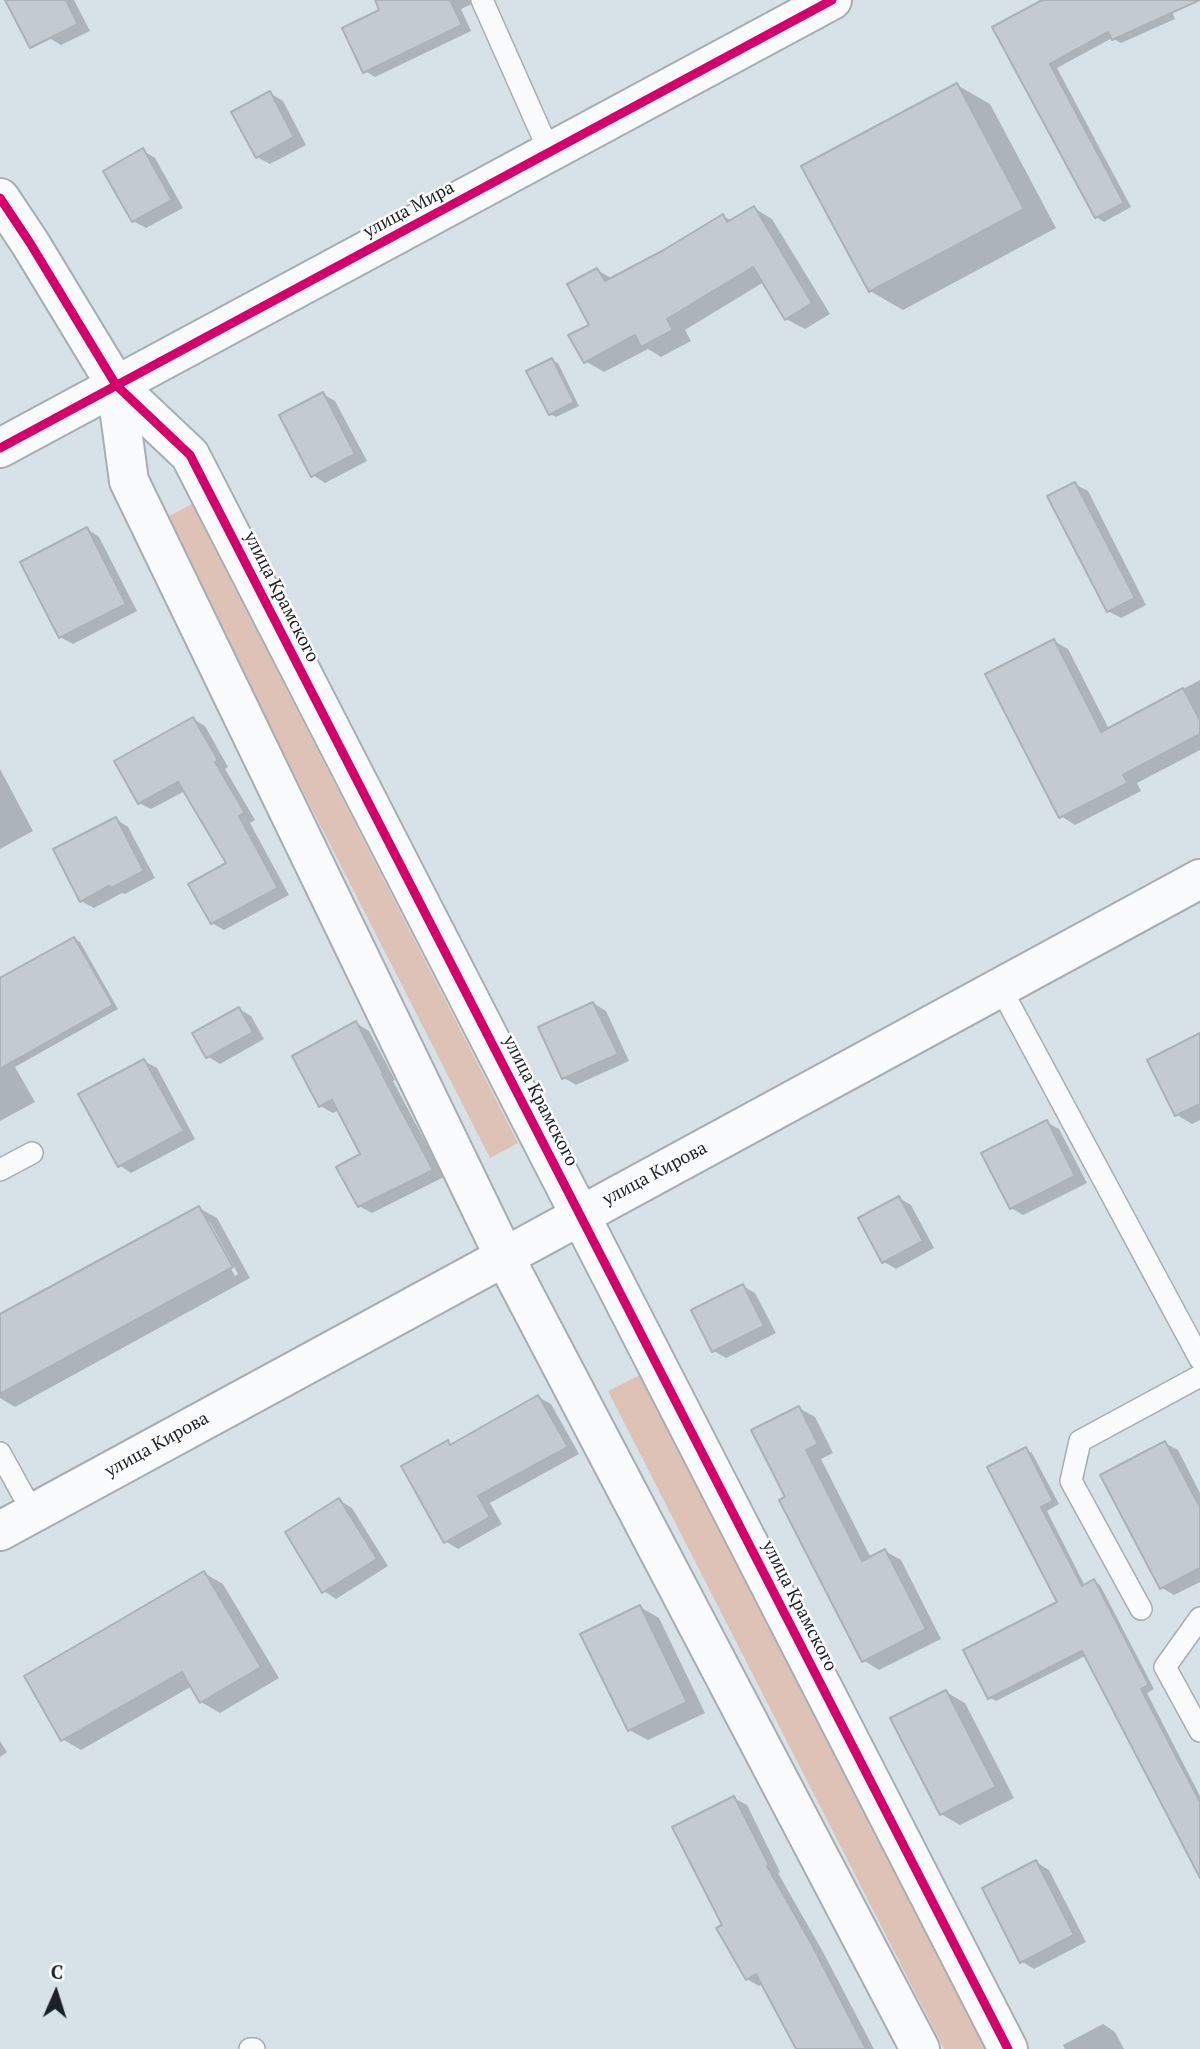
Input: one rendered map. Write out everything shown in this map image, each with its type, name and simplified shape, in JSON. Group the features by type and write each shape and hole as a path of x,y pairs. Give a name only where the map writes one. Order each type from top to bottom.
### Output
{"street":[{"name":"улица Мира","path":"0,448 832,0"},
{"name":"улица Крамского","path":"0,198 116,385 190,455 1008,2049"},
{"name":"улица Крамского","path":"116,385 129,481 505,1256 920,2049"},
{"name":"улица Кирова","path":"16,1522 1200,879"}],"lane":[{"path":"482,0 550,153"},
{"path":"1000,987 1200,1359"},
{"path":"0,1170 32,1153"},
{"path":"1141,1609 1071,1481 1080,1441 1200,1376"},
{"path":"0,1453 16,1522"},
{"path":"1200,1618 1166,1667 1200,1731"}],"shaded area":[{"path":"192,504 518,1143 490,1158 164,519"},
{"path":"646,1372 990,2049 944,2049 608,1391"}],"building":[{"path":"5,0 66,0 78,24 30,48"},
{"path":"375,0 450,0 462,25 363,73 342,28 379,10"},
{"path":"1042,0 1200,0 1112,40 1108,32 1050,64 1124,203 1095,218 992,27"},
{"path":"957,83 1024,209 869,292 801,166"},
{"path":"270,91 294,137 256,158 231,112"},
{"path":"143,148 172,200 132,222 103,171"},
{"path":"754,206 812,303 785,320 753,267 667,319 673,330 641,347 635,335 584,363 568,335 589,325 567,284 597,268 605,281 723,214 727,222"},
{"path":"552,358 574,402 549,415 526,371"},
{"path":"323,392 355,454 311,477 279,415"},
{"path":"1075,482 1135,598 1107,612 1047,496"},
{"path":"87,527 126,604 59,638 20,562"},
{"path":"1054,639 1101,732 1183,688 1200,720 1200,734 1123,775 1128,783 1059,818 985,674"},
{"path":"193,717 245,813 239,816 278,888 211,924 188,884 226,863 178,782 138,804 114,761"},
{"path":"116,817 144,871 80,902 53,849"},
{"path":"74,937 113,1005 0,1069 0,978"},
{"path":"593,1002 618,1054 562,1079 538,1027"},
{"path":"239,1007 253,1032 206,1058 192,1033"},
{"path":"356,1021 433,1170 358,1207 336,1167 360,1154 332,1100 319,1107 292,1056"},
{"path":"1200,1033 1200,1104 1175,1116 1147,1060"},
{"path":"144,1059 184,1131 118,1167 78,1094"},
{"path":"1047,1120 1075,1176 1010,1209 981,1153"},
{"path":"899,1196 923,1241 882,1263 858,1218"},
{"path":"199,1206 233,1267 0,1394 0,1314"},
{"path":"743,1284 764,1326 712,1352 691,1310"},
{"path":"538,1395 568,1447 478,1496 490,1517 444,1543 401,1466 448,1440 450,1445"},
{"path":"799,1406 818,1444 806,1450 862,1561 885,1549 926,1629 862,1662 779,1500 785,1497 751,1430"},
{"path":"1165,1441 1200,1507 1200,1568 1160,1589 1100,1475"},
{"path":"1026,1447 1053,1501 1041,1507 1082,1586 1094,1579 1149,1685 1141,1689 1200,1802 1200,1878 1082,1651 988,1699 963,1650 1057,1602 987,1467"},
{"path":"339,1498 377,1559 322,1593 285,1532"},
{"path":"204,1571 261,1667 200,1703 182,1672 61,1741 24,1676"},
{"path":"640,1605 687,1702 628,1731 580,1634"},
{"path":"946,1690 996,1787 940,1815 890,1718"},
{"path":"734,1796 769,1865 767,1866 866,2049 796,2049 756,1974 746,1980 716,1928 722,1925 672,1827"},
{"path":"1036,1860 1074,1935 1020,1963 982,1888"}],"cycle path":[{"path":"0,448 832,0"},
{"path":"0,198 116,385 190,455 1008,2049"}]}
